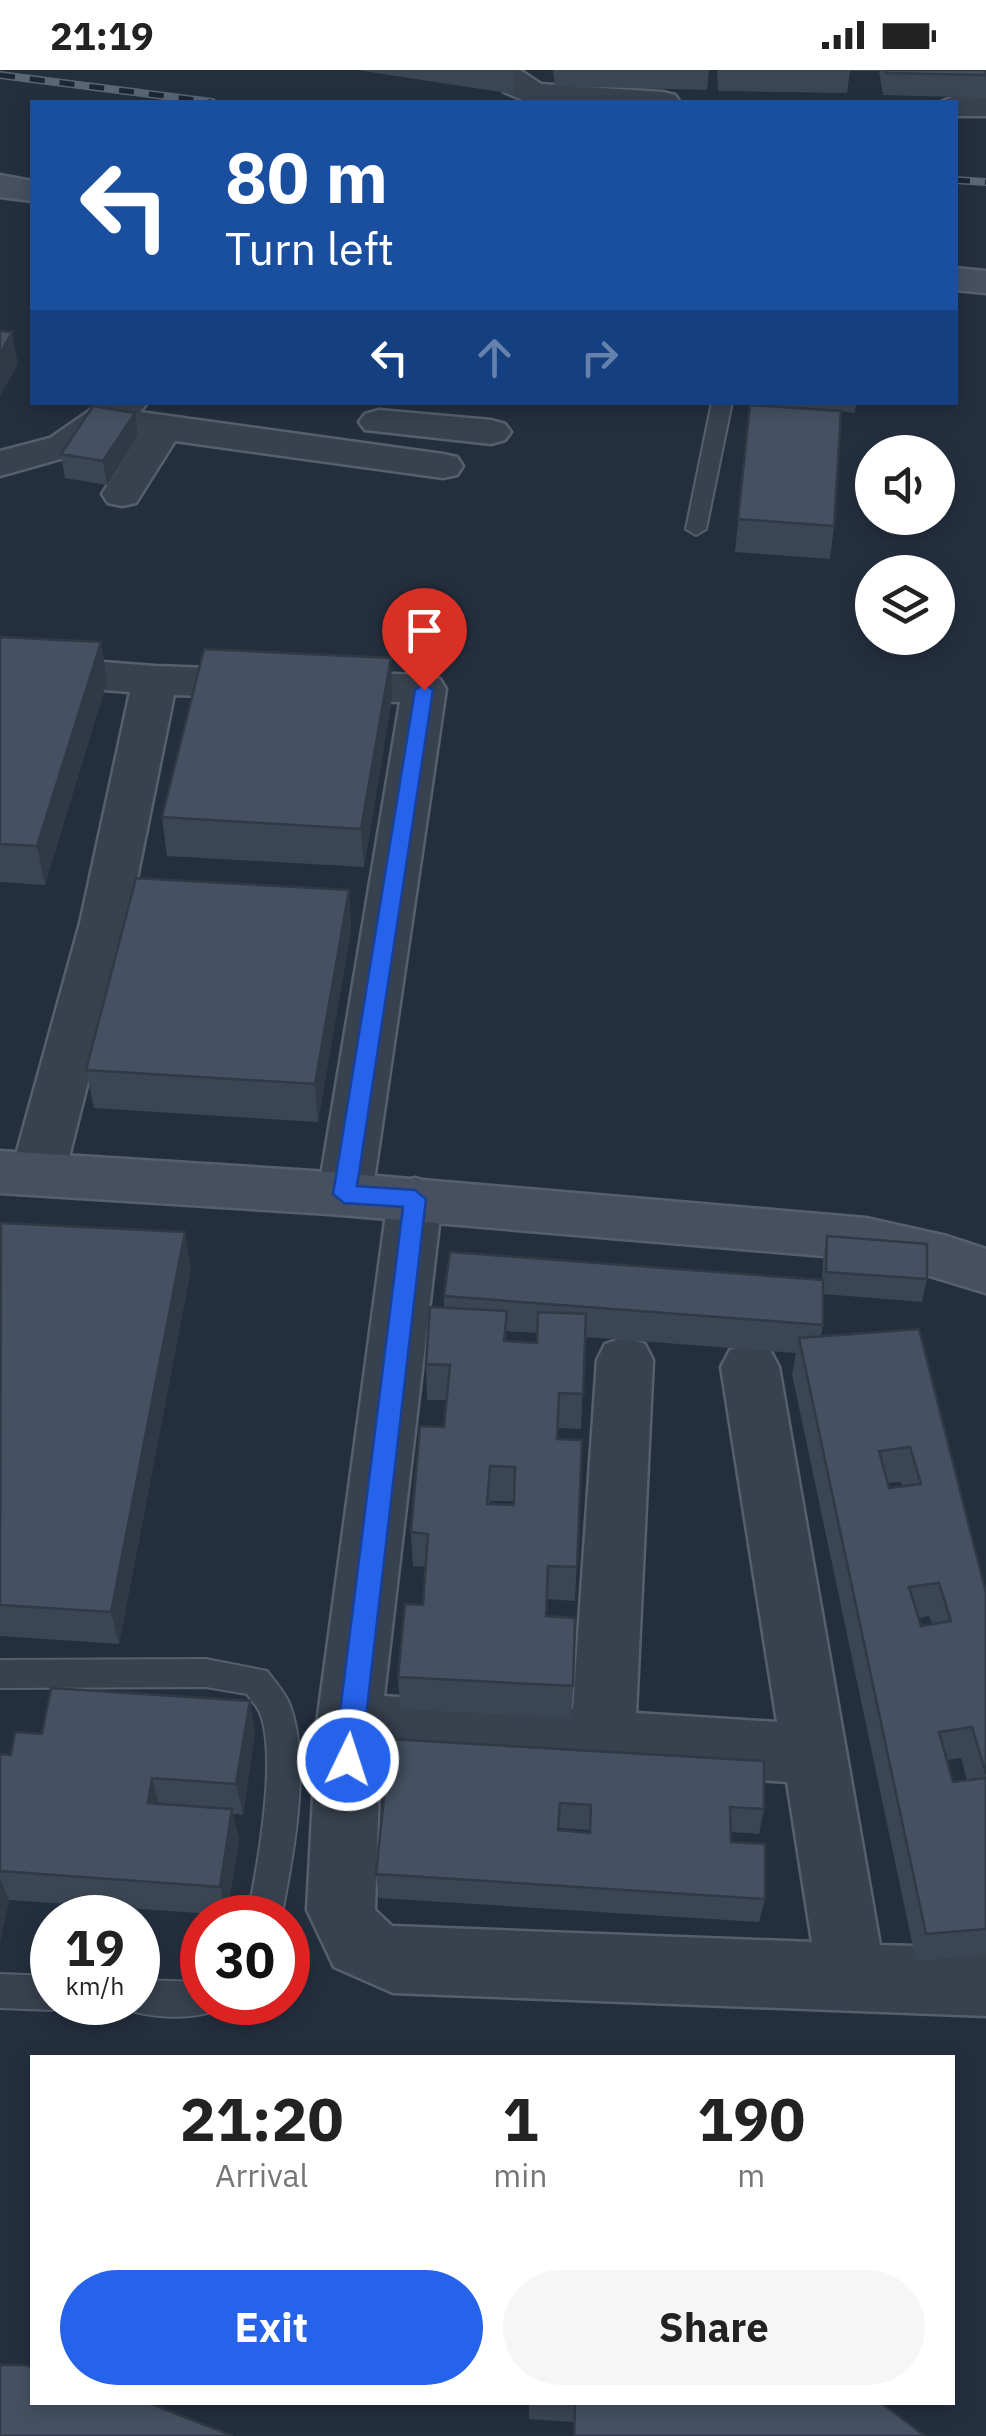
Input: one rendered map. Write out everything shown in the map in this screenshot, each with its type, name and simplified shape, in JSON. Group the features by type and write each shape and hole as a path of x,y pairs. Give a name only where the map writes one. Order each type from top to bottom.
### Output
{"street":[{"path":"500,70 516,85 534,94 631,100"},
{"path":"958,106 986,106"},
{"path":"0,186 30,190"},
{"path":"958,279 986,282"},
{"path":"0,464 64,446 117,411 491,432"},
{"path":"167,415 442,466"},
{"path":"122,494 167,415"},
{"path":"0,668 155,680 424,690 372,900 344,1194"},
{"path":"155,680 130,889 19,1173 415,1199 866,1241 954,1258 986,1271"},
{"path":"415,1199 349,1723 341,1910 349,1934 367,1951 392,1960 986,1982"},
{"path":"603,1740 625,1360"},
{"path":"750,1367 852,1978"},
{"path":"349,1723 815,1754"}],"lane":[{"path":"696,530 721,405"},
{"path":"0,1674 206,1674 256,1681 276,1708 282,1766 270,1895"},
{"path":"0,1991 30,1992"}],"building":[{"path":"885,70 986,70 986,75 886,73"},
{"path":"0,331 12,332 0,354"},
{"path":"750,405 841,411 834,526 738,519"},
{"path":"93,406 135,413 103,461 61,454"},
{"path":"0,637 101,642 37,846 0,844"},
{"path":"204,649 391,658 361,829 162,817"},
{"path":"136,878 349,890 315,1084 86,1070"},
{"path":"1,1223 185,1232 111,1612 0,1605"},
{"path":"827,1236 927,1244 927,1279 826,1272"},
{"path":"450,1252 823,1280 823,1325 444,1296"},
{"path":"430,1307 507,1311 504,1341 537,1343 538,1312 586,1314 583,1394 559,1393 557,1439 582,1440 577,1567 548,1566 546,1616 575,1618 573,1686 398,1677 405,1604 423,1605 428,1534 411,1532 420,1426 444,1427 450,1365 426,1364","holes":["490,1466 515,1467 514,1505 487,1504"]},
{"path":"919,1329 986,1593 986,1774 972,1727 939,1732 953,1782 986,1778 986,1929 926,1934 799,1338","holes":["910,1447 921,1484 889,1488 879,1451","939,1583 951,1621 921,1626 909,1587"]},
{"path":"51,1688 250,1701 236,1784 152,1778 148,1803 232,1809 220,1887 0,1871 0,1754 11,1755 15,1732 42,1734"},
{"path":"390,1739 764,1761 764,1809 730,1807 731,1842 765,1844 765,1899 376,1874","holes":["560,1803 591,1805 590,1833 558,1830"]},
{"path":"0,2365 25,2365 30,2366 30,2405 154,2405 233,2436 0,2436"},
{"path":"575,2405 884,2405 925,2436 574,2436"}],"railway":[{"path":"0,75 196,100"},
{"path":"958,180 986,182"}],"route":[{"path":"348,1760 349,1723 415,1199 344,1194 424,690"}]}
